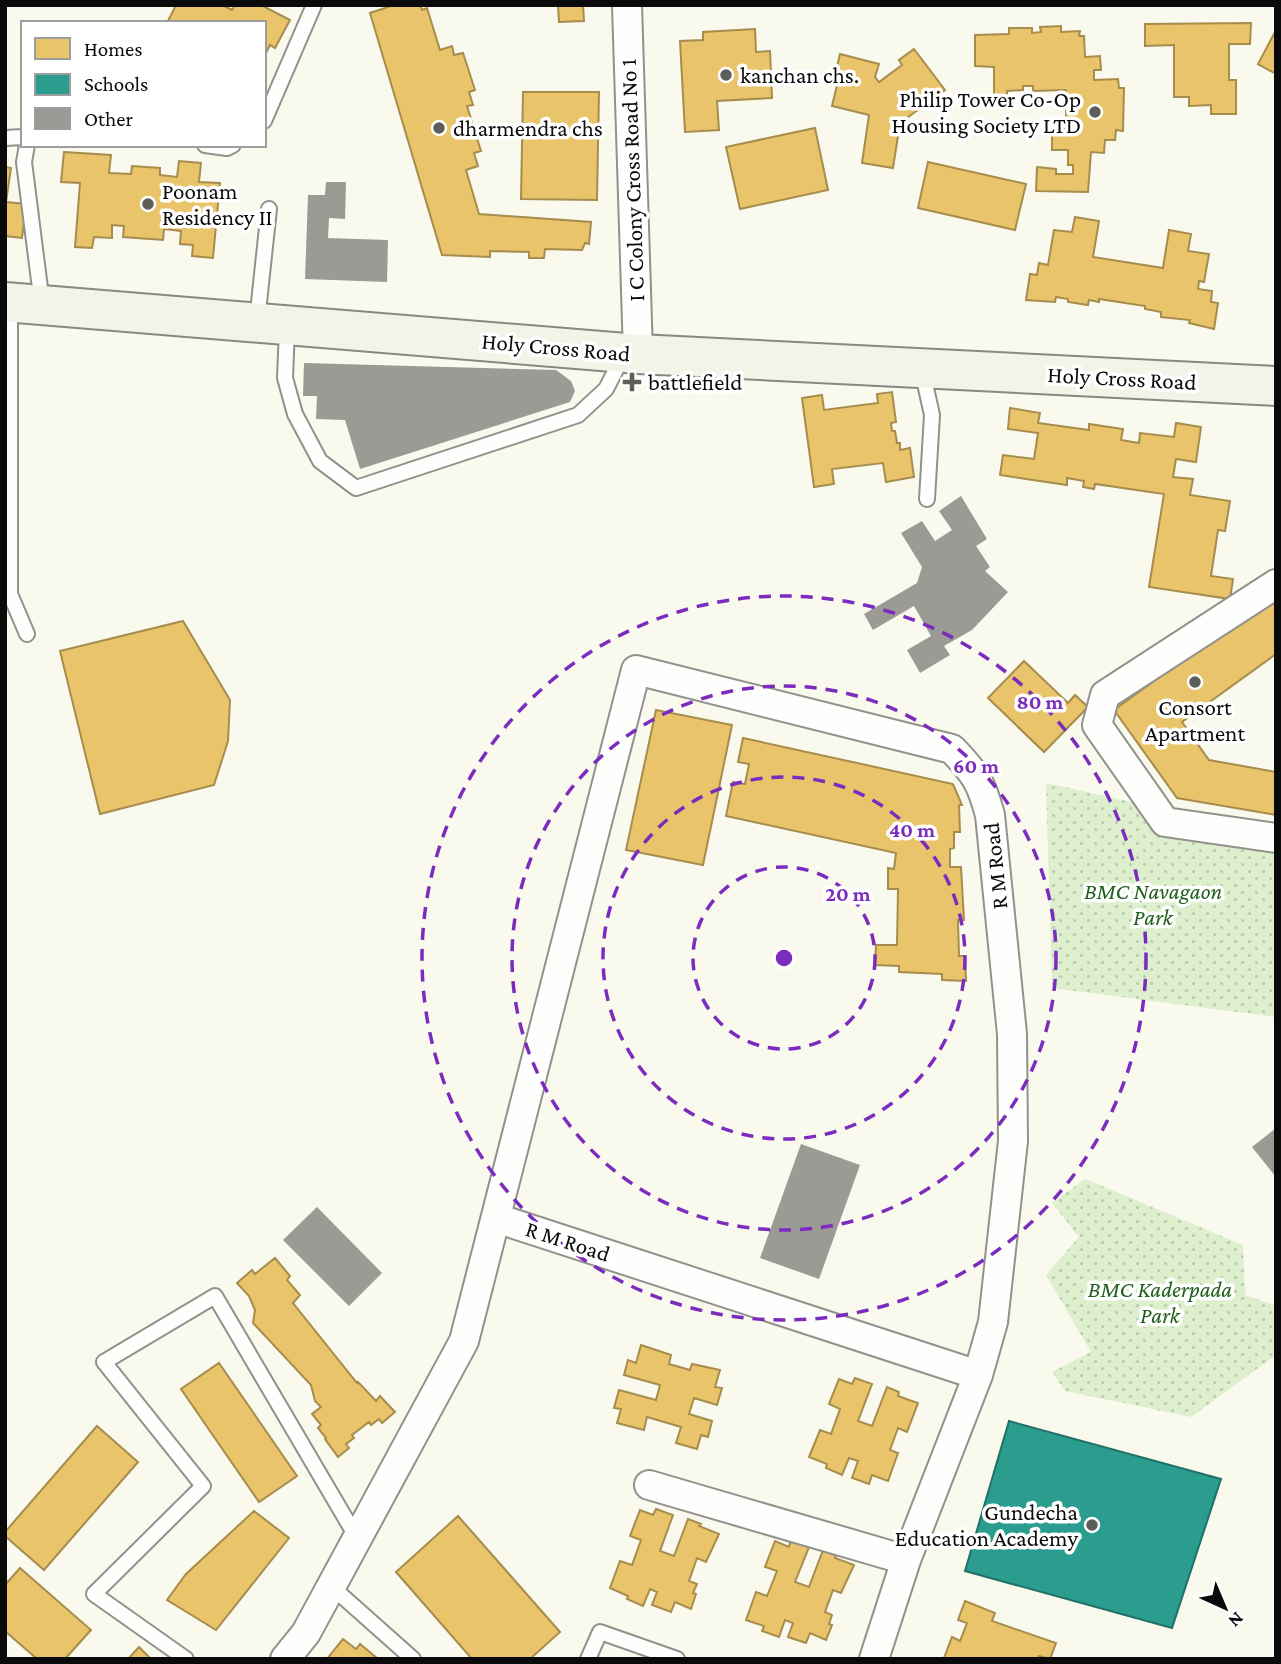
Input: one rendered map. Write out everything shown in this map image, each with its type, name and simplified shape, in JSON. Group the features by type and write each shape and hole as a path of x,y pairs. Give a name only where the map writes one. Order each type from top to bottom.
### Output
{"street":[{"name":"I C Colony Cross Road No 1","path":"627,5 631,353"},
{"name":"Holy Cross Road","path":"19,304 631,353 1276,386"},
{"path":"1276,584 1105,695 1097,725 1165,822 1276,838"},
{"name":"R M Road","path":"285,1659 306,1633 464,1341 636,670 952,750 972,769 982,784 990,815 1012,1034 1013,1141 993,1322 978,1375 496,1218"},
{"path":"874,1659 906,1560 978,1375"},
{"path":"649,1485 906,1560"}],"lane":[{"path":"266,116 311,6"},
{"path":"27,147 10,594 27,634"},
{"path":"269,209 272,324 295,414 320,461 356,488 578,415 606,389 631,353"},
{"path":"922,369 932,415 928,499"},
{"path":"186,1659 94,1594 203,1486 104,1362 215,1296 357,1538"},
{"path":"331,1587 412,1659"},
{"path":"588,1659 600,1632 677,1659"}],"green space":[{"name":"BMC Navagaon Park","path":"1046,783 1276,834 1276,1017 1052,988"},
{"name":"BMC Kaderpada Park","path":"1085,1179 1243,1245 1245,1295 1276,1306 1276,1355 1191,1417 1065,1391 1052,1372 1091,1352 1046,1275 1079,1237 1052,1203"}],"building: Homes":[{"path":"176,5 222,5 232,10 235,5 261,5 290,20 275,48 270,45 266,53 266,21 168,21"},
{"name":"dharmendra chs","path":"394,5 420,5 422,10 427,8 440,50 452,46 454,55 463,53 475,90 469,92 473,105 467,106 481,151 474,153 478,166 466,170 479,214 591,222 589,244 585,243 582,250 545,249 544,258 529,258 529,252 490,251 490,257 442,255 370,13"},
{"path":"558,5 583,5 584,21 559,22"},
{"path":"1251,23 1250,44 1229,44 1229,80 1236,80 1236,114 1211,114 1211,105 1189,106 1189,97 1174,97 1174,45 1145,46 1145,24"},
{"name":"Philip Tower Co-Op Housing Society LTD","path":"1061,26 1061,32 1080,31 1079,36 1084,36 1085,57 1100,56 1101,70 1094,70 1094,80 1118,79 1119,88 1124,88 1123,131 1116,130 1115,140 1105,140 1104,153 1091,152 1088,192 1036,191 1037,167 1056,169 1056,174 1073,174 1073,165 1068,165 1068,150 1052,150 1052,129 1066,129 1066,90 1033,91 1033,86 1023,86 1023,90 1007,91 1007,95 994,95 994,67 975,66 975,35 1009,34 1009,28 1032,28 1032,33 1041,32 1040,27"},
{"name":"kanchan chs.","path":"755,29 756,52 770,51 772,98 717,101 719,130 685,132 680,41 703,40 703,32"},
{"path":"1276,30 1276,74 1258,64"},
{"path":"914,49 945,90 900,123 893,168 862,163 869,115 832,106 838,81 834,80 840,54 879,64 875,77 879,82 902,65 899,60"},
{"path":"523,92 599,92 597,200 521,199"},
{"path":"815,128 828,190 740,209 726,147"},
{"name":"Poonam Residency II","path":"64,152 111,155 109,173 131,174 132,166 160,168 160,175 177,177 179,161 201,163 199,182 220,183 213,258 192,256 193,245 180,244 181,231 164,229 163,240 123,237 124,226 112,225 112,238 94,237 92,248 75,247 80,183 61,182"},
{"path":"928,162 1026,184 1015,230 918,208"},
{"path":"5,167 11,168 6,202 26,204 22,238 5,236"},
{"path":"1075,217 1099,221 1093,257 1163,268 1169,230 1191,234 1188,251 1209,254 1204,282 1199,281 1198,289 1212,291 1211,302 1218,303 1214,329 1189,323 1190,320 1161,317 1161,312 1145,309 1145,306 1099,299 1099,302 1089,300 1088,305 1056,297 1055,302 1026,300 1030,274 1037,275 1039,263 1048,265 1054,230 1072,232"},
{"path":"892,392 896,422 891,423 892,431 895,431 900,450 910,448 914,477 886,482 883,463 832,469 834,484 814,487 802,398 822,395 824,410 878,403 877,394"},
{"path":"1010,408 1040,413 1038,423 1089,430 1089,424 1123,429 1121,440 1139,443 1140,433 1174,437 1176,423 1201,427 1196,462 1176,459 1173,477 1193,479 1190,495 1230,501 1225,531 1218,530 1211,576 1233,579 1230,599 1149,587 1164,494 1095,484 1094,489 1083,487 1084,481 1067,478 1067,485 1000,475 1003,455 1034,459 1038,433 1008,429"},
{"name":"Consort Apartment","path":"1276,593 1276,654 1182,722 1209,760 1276,772 1276,815 1177,798 1114,710"},
{"path":"183,621 230,700 228,741 214,785 100,814 60,651"},
{"path":"1024,661 1068,703 1075,695 1088,707 1044,752 988,698"},
{"path":"656,710 732,725 703,865 626,850"},
{"path":"743,738 953,784 962,805 959,805 960,832 954,832 954,848 950,849 950,867 961,867 964,920 958,920 959,956 965,956 966,981 942,980 942,974 899,972 899,966 875,965 876,945 897,945 898,889 888,889 888,868 894,869 896,853 726,816 733,782 745,784 749,764 738,762"},
{"path":"275,1258 290,1276 287,1280 300,1295 293,1303 357,1383 376,1401 380,1396 395,1412 382,1423 379,1419 371,1425 369,1422 352,1435 354,1438 346,1444 349,1448 338,1457 318,1428 321,1425 312,1414 321,1407 315,1401 311,1385 253,1323 255,1310 249,1296 237,1283 252,1270 255,1274"},
{"path":"641,1345 671,1355 669,1364 690,1370 692,1364 720,1370 715,1387 722,1388 717,1405 694,1398 689,1414 712,1421 708,1437 701,1435 697,1449 676,1443 681,1427 647,1417 644,1430 617,1423 621,1409 614,1408 619,1390 656,1400 660,1385 624,1375 628,1360 636,1363"},
{"path":"219,1363 297,1476 259,1502 181,1389"},
{"path":"855,1378 872,1384 858,1421 872,1426 887,1387 899,1392 898,1396 918,1403 907,1432 898,1428 890,1450 898,1453 888,1481 872,1475 869,1484 852,1478 858,1461 849,1458 842,1475 826,1468 827,1464 809,1457 820,1430 831,1434 840,1409 829,1404 839,1379 852,1384"},
{"path":"97,1426 138,1462 44,1570 5,1536 5,1532"},
{"path":"656,1509 673,1515 660,1551 674,1556 688,1519 719,1534 706,1562 697,1558 689,1581 697,1584 691,1609 675,1602 671,1612 652,1605 657,1592 650,1589 643,1606 610,1588 620,1561 632,1565 641,1540 630,1536 640,1510 653,1515"},
{"path":"254,1511 289,1538 216,1630 167,1600 186,1574"},
{"path":"458,1516 560,1632 530,1659 472,1659 396,1572"},
{"path":"791,1540 809,1547 795,1582 809,1587 823,1550 854,1565 841,1593 833,1590 825,1612 832,1615 829,1624 832,1625 826,1640 810,1633 806,1643 788,1637 793,1623 785,1620 779,1637 762,1631 764,1626 746,1620 756,1592 767,1596 777,1571 765,1567 775,1541 789,1547"},
{"path":"20,1568 91,1630 65,1659 37,1659 5,1631 5,1585"},
{"path":"965,1601 995,1613 992,1621 1056,1643 1050,1659 1039,1656 1038,1659 944,1658 952,1637 960,1641 967,1623 958,1620"},
{"path":"343,1639 356,1649 360,1644 377,1658 327,1659"},
{"path":"139,1647 151,1659 128,1659"}],"building: Schools":[{"name":"Gundecha Education Academy","path":"1009,1421 1221,1479 1172,1628 965,1571"}],"building: Other":[{"path":"326,182 346,182 345,219 329,218 328,238 388,240 387,282 305,279 308,195 325,195"},
{"path":"304,363 556,370 571,381 575,391 570,402 360,469 345,420 316,419 317,396 303,396"},
{"path":"961,496 987,539 976,546 990,567 985,571 1008,592 972,630 944,646 950,655 920,673 907,650 931,636 914,606 873,630 864,614 917,583 922,567 901,533 922,521 935,541 952,530 939,511"},
{"path":"1276,1128 1276,1177 1252,1147"},
{"path":"801,1144 860,1165 819,1279 760,1258"},
{"path":"317,1207 382,1273 349,1306 283,1240"}],"place":[{"name":"kanchan chs.","path":"726,75"},
{"name":"Philip Tower Co-Op Housing Society LTD","path":"1095,112"},
{"name":"dharmendra chs","path":"439,128"},
{"name":"Poonam Residency II","path":"148,204"},
{"name":"battlefield","path":"632,382"},
{"name":"Consort Apartment","path":"1195,682"},
{"name":"Gundecha Education Academy","path":"1092,1525"}]}
